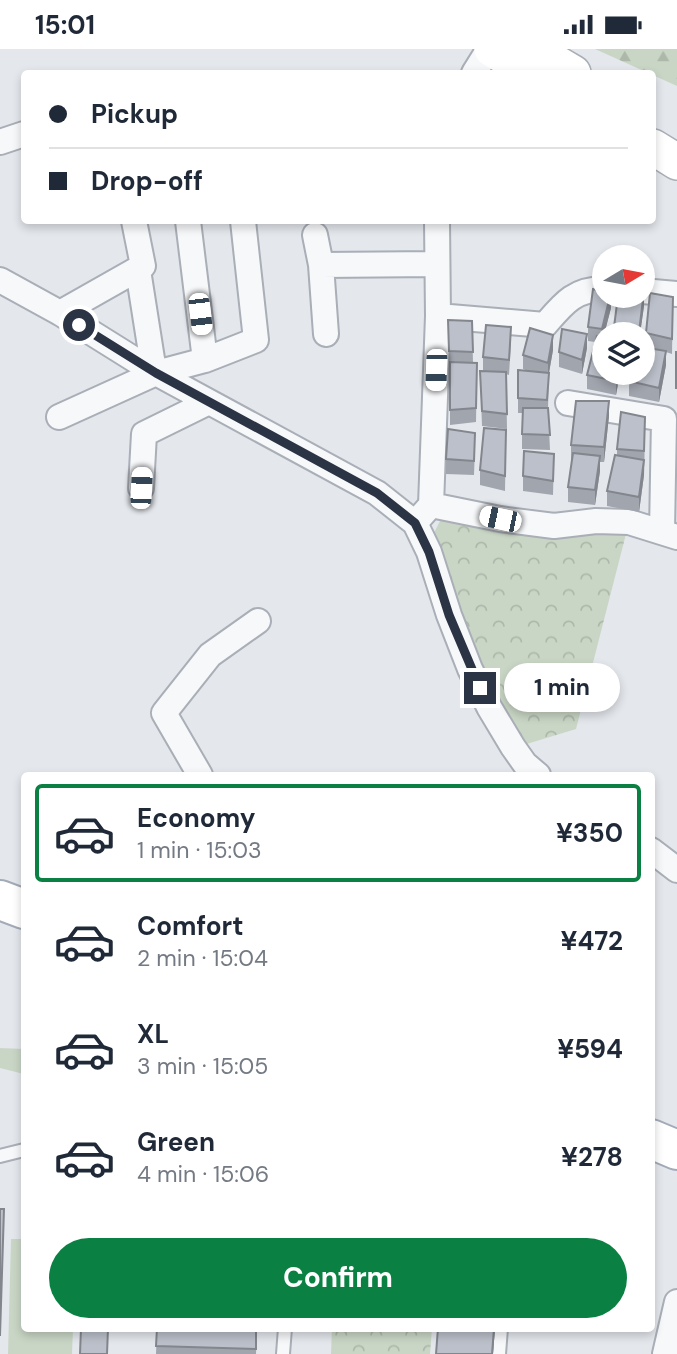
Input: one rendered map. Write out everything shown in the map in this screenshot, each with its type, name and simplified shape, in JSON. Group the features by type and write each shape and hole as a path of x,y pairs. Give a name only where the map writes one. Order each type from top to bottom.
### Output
{"main road":[{"path":"0,900 21,908"},
{"path":"655,1141 677,1150"}],"street":[{"path":"476,70 490,49 527,70"},
{"path":"532,49 568,70"},
{"path":"656,123 677,136"},
{"path":"0,142 21,135"},
{"path":"656,149 677,162"},
{"path":"60,313 143,266 135,224"},
{"path":"188,224 205,360"},
{"path":"59,417 156,373 205,360 256,340 243,224"},
{"path":"415,523 431,505 438,316 437,224"},
{"path":"315,235 321,265 326,334"},
{"path":"321,265 436,264"},
{"path":"138,270 156,373"},
{"path":"0,280 60,313 156,373 377,493 415,523 429,552 470,669 513,747 534,772"},
{"path":"438,316 545,325 565,301 592,290"},
{"path":"655,292 677,294"},
{"path":"141,488 144,434 209,402"},
{"path":"431,505 500,519 554,526 596,521 629,522 670,535 664,419 568,403"},
{"path":"198,772 164,713 210,656 258,621"},
{"path":"655,853 677,870"},
{"path":"665,1354 677,1302"}],"lane":[{"path":"0,1156 21,1151"},
{"path":"283,1354 285,1332"},
{"path":"499,1354 501,1332"}],"green space":[{"path":"595,49 677,49 677,86 656,77 656,70 642,70"},
{"path":"441,519 627,530 576,729 520,746 477,668 431,539"},
{"path":"0,1048 21,1049 21,1073 0,1068"},
{"path":"11,1239 21,1239 21,1332 73,1332 72,1354 8,1354"},
{"path":"332,1332 432,1332 430,1354 331,1354"}],"building":[{"path":"655,294 673,297 672,339 655,335 655,322 647,322 648,308 655,308"},
{"path":"592,297 592,308 607,308 604,322 592,322 592,328 588,327"},
{"path":"616,308 642,308 640,322 615,322"},
{"path":"448,320 472,321 473,352 449,351"},
{"path":"486,325 511,327 509,360 483,357"},
{"path":"530,328 553,335 548,363 523,355"},
{"path":"562,329 587,334 582,360 559,352"},
{"path":"655,349 666,351 659,388 646,385 655,385"},
{"path":"677,352 677,388 676,388"},
{"path":"592,356 592,376 587,375"},
{"path":"450,362 477,363 476,408 450,410"},
{"path":"518,370 549,373 547,400 518,398"},
{"path":"480,371 506,372 507,414 482,411"},
{"path":"576,401 609,401 604,447 571,445"},
{"path":"523,408 548,408 550,435 522,434"},
{"path":"621,412 645,417 644,451 617,449"},
{"path":"484,428 506,430 505,476 480,470"},
{"path":"448,429 475,433 474,461 446,459"},
{"path":"524,451 554,454 553,481 523,476"},
{"path":"573,453 600,456 595,490 568,487"},
{"path":"615,455 644,460 639,497 607,491"},
{"path":"0,1209 4,1209 0,1336"},
{"path":"81,1332 108,1332 107,1354 80,1354"},
{"path":"157,1332 256,1332 256,1349 156,1346"},
{"path":"438,1332 494,1332 492,1354 436,1354"}],"route":[{"path":"79,325 156,373 377,493 415,523 429,552 449,615 480,688"}]}
